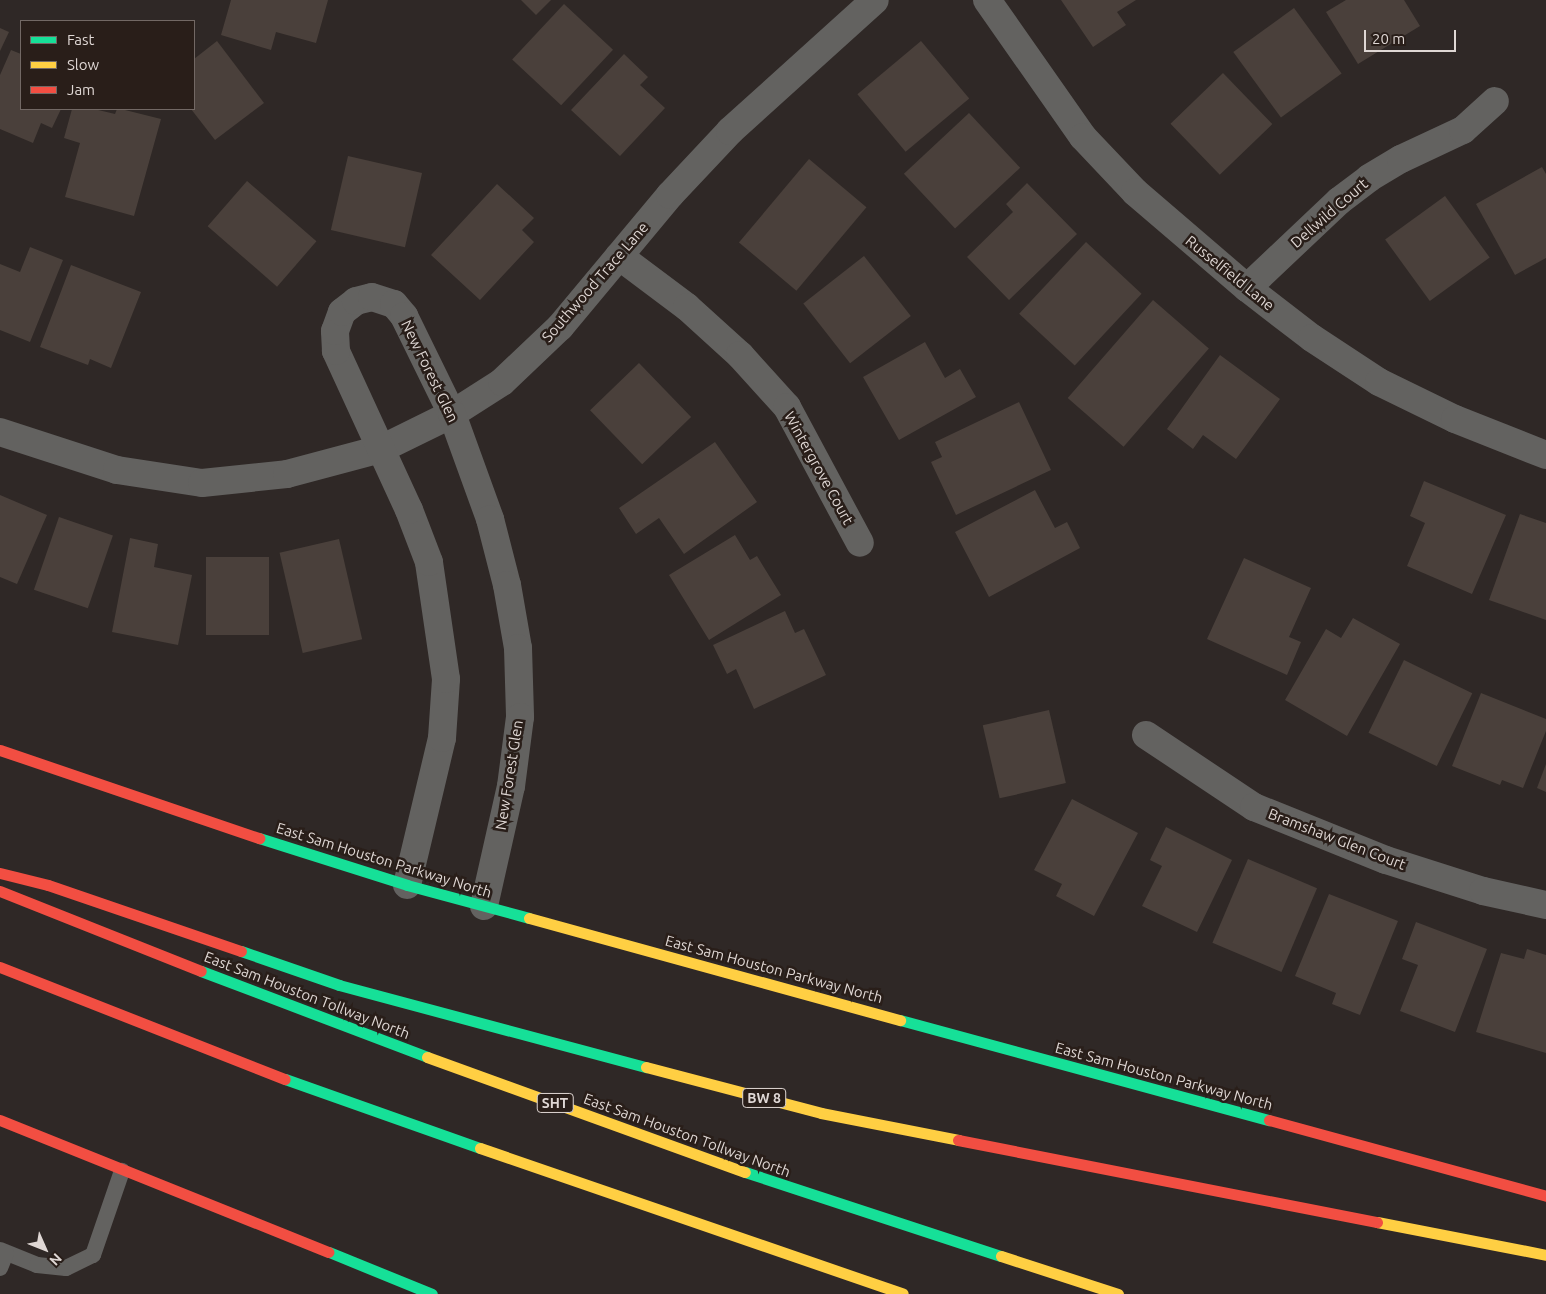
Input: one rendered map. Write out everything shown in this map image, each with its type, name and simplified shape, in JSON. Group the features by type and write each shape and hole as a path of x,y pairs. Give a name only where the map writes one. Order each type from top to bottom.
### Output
{"main road":[{"name":"East Sam Houston Parkway North","path":"0,750 156,805 407,885 1546,1196"},
{"name":"BW 8","path":"0,873 48,885 339,985 821,1113 1546,1255"},
{"name":"East Sam Houston Tollway North","path":"0,891 309,1014 776,1183 1118,1294"},
{"path":"0,967 267,1072 751,1244 902,1294"},
{"path":"0,1120 122,1171 432,1294"}],"street":[{"name":"Southwood Trace Lane","path":"0,432 117,470 202,483 287,474 381,449 452,414 502,382 560,327 619,256 730,132 875,0"},
{"name":"Russelfield Lane","path":"987,0 1084,137 1142,198 1247,288 1312,338 1380,382 1454,419 1546,455"},
{"name":"Dellwild Court","path":"1247,288 1332,207 1369,178 1401,159 1463,130 1495,101"},
{"name":"Wintergrove Court","path":"619,256 687,307 740,356 786,407 860,543"},
{"name":"New Forest Glen","path":"407,885 442,738 446,679 430,562 336,351 335,331 342,312 356,301 372,297 394,304 404,316 452,414 490,519 507,585 518,648 520,717 511,786 484,906"},
{"name":"Bramshaw Glen Court","path":"1146,735 1254,807 1386,860 1483,891 1546,905"}],"lane":[{"path":"2,1257 37,1266 66,1268 93,1255 122,1171"}],"building":[{"path":"231,0 328,0 316,43 276,32 271,50 221,35"},
{"path":"521,0 551,0 536,15"},
{"path":"1061,0 1136,0 1117,12 1126,25 1093,47"},
{"path":"1346,0 1404,0 1420,26 1358,64 1326,12"},
{"path":"564,4 613,50 561,105 512,60"},
{"path":"1294,8 1342,74 1281,118 1233,52"},
{"path":"0,28 9,32 0,51"},
{"path":"217,41 264,103 215,140 192,110 195,110 195,58"},
{"path":"921,41 969,98 906,152 857,94"},
{"path":"11,50 20,54 20,110 61,110 52,128 41,123 33,143 0,129 0,75"},
{"path":"624,54 648,77 640,85 665,108 620,156 571,110"},
{"path":"1223,73 1272,124 1220,175 1170,124"},
{"path":"72,110 98,110 115,114 117,110 125,110 161,119 134,216 65,197 80,143 64,138"},
{"path":"969,113 1020,168 955,229 904,174"},
{"path":"348,156 422,173 405,247 331,230"},
{"path":"809,159 866,207 796,291 739,242"},
{"path":"1542,167 1546,174 1546,258 1515,275 1476,204"},
{"path":"247,181 316,241 277,287 208,226"},
{"path":"1027,183 1077,234 1009,300 967,257 1013,212 1006,204"},
{"path":"497,184 534,218 522,230 534,242 480,300 431,255"},
{"path":"1445,196 1490,257 1430,301 1385,239"},
{"path":"1086,242 1142,294 1075,366 1019,314"},
{"path":"30,247 63,260 30,342 0,330 0,264 20,272"},
{"path":"864,256 911,316 850,363 803,303"},
{"path":"71,265 141,292 111,368 90,359 88,365 40,347"},
{"path":"1153,300 1209,349 1124,447 1068,398"},
{"path":"925,342 945,378 960,369 976,397 899,440 863,377"},
{"path":"1220,355 1280,399 1236,459 1203,435 1193,449 1167,429"},
{"path":"639,363 691,417 642,464 590,410"},
{"path":"1019,402 1051,470 956,515 931,462 942,457 935,442"},
{"path":"715,442 757,502 684,554 659,518 636,534 619,508"},
{"path":"1424,481 1506,515 1472,594 1407,566 1425,523 1410,516"},
{"path":"1035,490 1055,528 1067,522 1080,548 989,597 955,532"},
{"path":"0,495 47,515 17,584 0,577"},
{"path":"1520,514 1546,523 1546,620 1489,600"},
{"path":"59,517 113,536 88,608 34,590"},
{"path":"735,535 750,560 757,556 781,595 709,640 669,575"},
{"path":"130,538 158,544 154,567 192,575 178,645 112,632"},
{"path":"339,539 362,639 303,653 280,553"},
{"path":"206,557 269,557 269,635 206,635"},
{"path":"1244,558 1311,588 1289,637 1301,642 1287,675 1207,639"},
{"path":"785,611 795,633 804,629 826,675 754,709 736,669 727,674 713,645"},
{"path":"1353,618 1400,644 1347,736 1285,700 1326,629 1341,638"},
{"path":"1404,660 1472,693 1437,766 1368,733"},
{"path":"1481,693 1546,719 1546,731 1523,788 1502,780 1500,785 1452,766"},
{"path":"1049,710 1066,783 1000,798 983,725"},
{"path":"1546,764 1546,792 1537,788"},
{"path":"1072,799 1138,833 1094,916 1056,896 1062,884 1034,870"},
{"path":"1166,827 1232,860 1197,932 1142,906 1162,866 1150,860"},
{"path":"1248,859 1317,888 1281,972 1212,943"},
{"path":"1329,894 1398,921 1360,1015 1332,1004 1336,993 1295,976"},
{"path":"1416,922 1487,949 1455,1032 1400,1011 1418,965 1402,959"},
{"path":"1527,949 1546,955 1546,1053 1476,1032 1501,953 1524,959"}],"traffic: fast":[{"path":"259,838 407,885 529,918"},
{"path":"241,951 339,985 646,1067"},
{"path":"201,971 427,1057"},
{"path":"900,1020 1269,1120"},
{"path":"285,1079 480,1148"},
{"path":"745,1172 1001,1256"},
{"path":"329,1252 432,1294"}],"traffic: slow":[{"path":"529,918 900,1020"},
{"path":"427,1057 745,1172"},
{"path":"646,1067 821,1113 958,1140"},
{"path":"480,1148 903,1294"},
{"path":"1377,1222 1546,1255"},
{"path":"1001,1256 1118,1294"}],"traffic: jam":[{"path":"0,750 259,838"},
{"path":"0,873 48,885 241,951"},
{"path":"0,891 201,971"},
{"path":"0,967 285,1079"},
{"path":"0,1120 329,1252"},
{"path":"1269,1120 1546,1196"},
{"path":"958,1140 1377,1222"}]}
